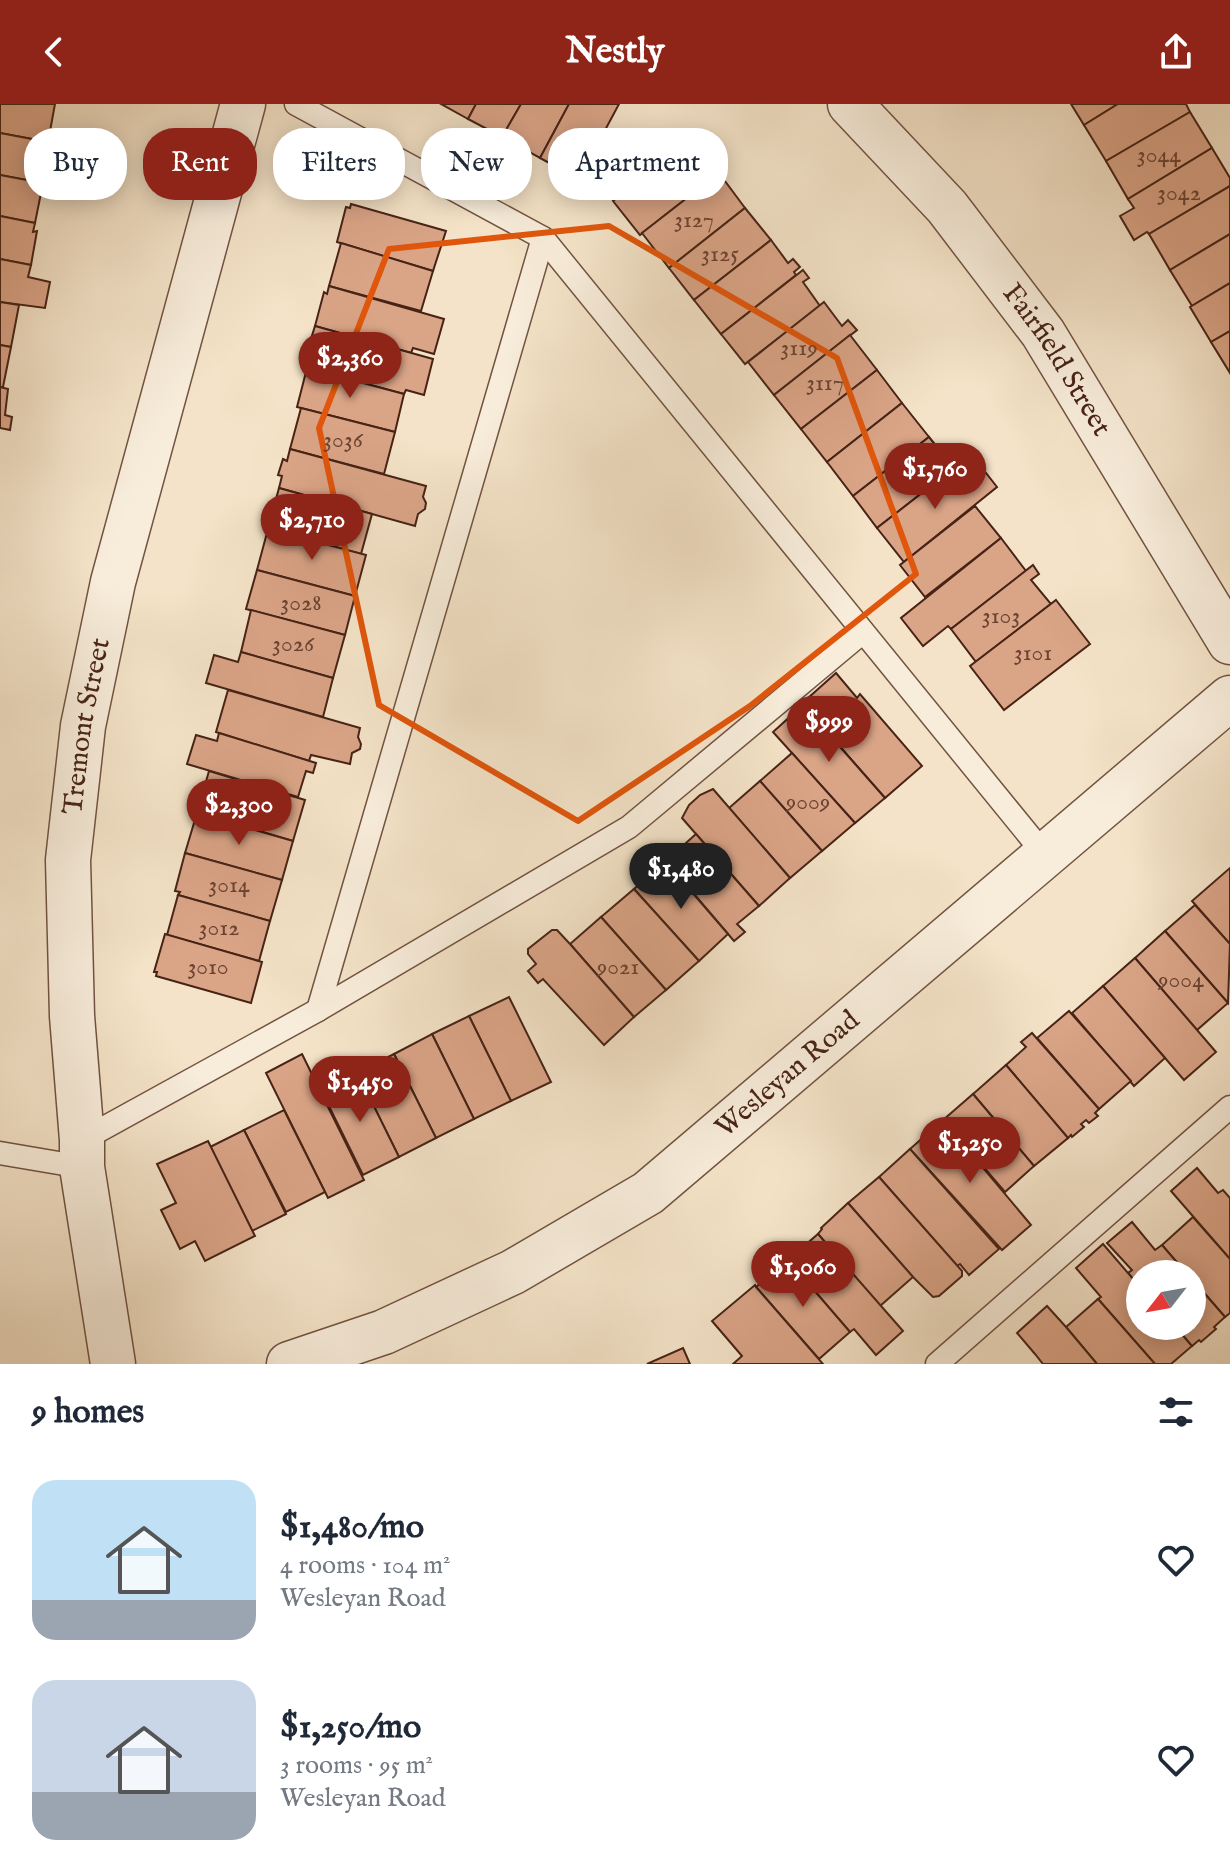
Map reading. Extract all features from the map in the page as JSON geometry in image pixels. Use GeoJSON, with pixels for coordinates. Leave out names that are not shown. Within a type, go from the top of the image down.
{"type":"FeatureCollection","features":[{"type":"Feature","properties":{"kind":"street","name":"Tremont Street"},"geometry":{"type":"LineString","coordinates":[[113,1364],[82,1153],[72,1016],[68,860],[83,726],[113,582],[243,104]]}},
{"type":"Feature","properties":{"kind":"street","name":"Fairfield Street"},"geometry":{"type":"LineString","coordinates":[[850,104],[947,207],[1043,333],[1230,642]]}},
{"type":"Feature","properties":{"kind":"street","name":"Wesleyan Road"},"geometry":{"type":"LineString","coordinates":[[289,1364],[384,1332],[513,1272],[648,1193],[1230,698]]}},
{"type":"Feature","properties":{"kind":"lane"},"geometry":{"type":"LineString","coordinates":[[296,104],[543,238],[1045,855]]}},
{"type":"Feature","properties":{"kind":"lane"},"geometry":{"type":"LineString","coordinates":[[318,1010],[543,238]]}},
{"type":"Feature","properties":{"kind":"lane"},"geometry":{"type":"LineString","coordinates":[[0,1153],[82,1153],[629,827],[863,632]]}},
{"type":"Feature","properties":{"kind":"lane"},"geometry":{"type":"LineString","coordinates":[[937,1364],[1230,1107]]}},
{"type":"Feature","properties":{"kind":"highlighted area"},"geometry":{"type":"Polygon","coordinates":[[[609,226],[837,358],[916,574],[750,706],[578,821],[379,705],[319,428],[389,249],[609,226]]]}},
{"type":"Feature","properties":{"kind":"building"},"geometry":{"type":"Polygon","coordinates":[[[0,104],[55,104],[51,128],[24,128],[24,138],[0,133],[0,104]]]}},
{"type":"Feature","properties":{"kind":"building"},"geometry":{"type":"Polygon","coordinates":[[[441,104],[476,104],[468,119],[441,104]]]}},
{"type":"Feature","properties":{"kind":"building"},"geometry":{"type":"Polygon","coordinates":[[[476,104],[521,104],[507,128],[485,128],[468,119],[476,104]]]}},
{"type":"Feature","properties":{"kind":"building"},"geometry":{"type":"Polygon","coordinates":[[[521,104],[569,104],[556,128],[548,128],[548,143],[540,158],[532,154],[532,128],[507,128],[521,104]]]}},
{"type":"Feature","properties":{"kind":"building"},"geometry":{"type":"Polygon","coordinates":[[[569,104],[619,104],[606,128],[556,128],[569,104]]]}},
{"type":"Feature","properties":{"kind":"building"},"geometry":{"type":"Polygon","coordinates":[[[1071,104],[1118,104],[1084,125],[1071,104]]]}},
{"type":"Feature","properties":{"kind":"building"},"geometry":{"type":"Polygon","coordinates":[[[1118,104],[1186,104],[1190,112],[1106,161],[1084,125],[1118,104]]]}},
{"type":"Feature","properties":{"kind":"building"},"geometry":{"type":"Polygon","coordinates":[[[1190,112],[1212,148],[1128,199],[1106,161],[1190,112]]]}},
{"type":"Feature","properties":{"kind":"building"},"geometry":{"type":"Polygon","coordinates":[[[0,133],[24,138],[24,180],[0,175],[0,133]]]}},
{"type":"Feature","properties":{"kind":"building"},"geometry":{"type":"Polygon","coordinates":[[[548,143],[548,162],[540,158],[548,143]]]}},
{"type":"Feature","properties":{"kind":"building"},"geometry":{"type":"Polygon","coordinates":[[[1212,148],[1230,178],[1230,186],[1134,240],[1120,216],[1134,208],[1128,199],[1212,148]]]}},
{"type":"Feature","properties":{"kind":"building"},"geometry":{"type":"Polygon","coordinates":[[[0,175],[24,179],[24,200],[40,200],[35,223],[0,216],[0,175]]]}},
{"type":"Feature","properties":{"kind":"building"},"geometry":{"type":"Polygon","coordinates":[[[728,185],[745,208],[669,268],[642,233],[684,200],[728,200],[728,185]]]}},
{"type":"Feature","properties":{"kind":"building"},"geometry":{"type":"Polygon","coordinates":[[[1230,186],[1230,234],[1170,270],[1149,234],[1230,186]]]}},
{"type":"Feature","properties":{"kind":"building"},"geometry":{"type":"Polygon","coordinates":[[[614,200],[685,200],[640,235],[614,200]]]}},
{"type":"Feature","properties":{"kind":"building"},"geometry":{"type":"Polygon","coordinates":[[[351,204],[446,231],[433,271],[337,242],[346,207],[350,208],[351,204]]]}},
{"type":"Feature","properties":{"kind":"building"},"geometry":{"type":"Polygon","coordinates":[[[745,208],[771,240],[694,300],[669,268],[745,208]]]}},
{"type":"Feature","properties":{"kind":"building"},"geometry":{"type":"Polygon","coordinates":[[[0,216],[35,223],[33,232],[37,231],[31,265],[0,259],[0,216]]]}},
{"type":"Feature","properties":{"kind":"building"},"geometry":{"type":"Polygon","coordinates":[[[1230,234],[1230,283],[1192,306],[1170,270],[1230,234]]]}},
{"type":"Feature","properties":{"kind":"building"},"geometry":{"type":"Polygon","coordinates":[[[771,240],[788,263],[793,259],[800,267],[794,272],[796,275],[721,334],[694,300],[771,240]]]}},
{"type":"Feature","properties":{"kind":"building"},"geometry":{"type":"Polygon","coordinates":[[[341,243],[433,271],[421,311],[329,286],[341,243]]]}},
{"type":"Feature","properties":{"kind":"building"},"geometry":{"type":"Polygon","coordinates":[[[0,259],[31,265],[28,277],[50,282],[45,308],[0,302],[0,259]]]}},
{"type":"Feature","properties":{"kind":"building"},"geometry":{"type":"Polygon","coordinates":[[[803,270],[809,278],[803,282],[820,306],[745,364],[721,334],[803,270]]]}},
{"type":"Feature","properties":{"kind":"building"},"geometry":{"type":"Polygon","coordinates":[[[1230,283],[1230,331],[1211,342],[1190,307],[1230,283]]]}},
{"type":"Feature","properties":{"kind":"building"},"geometry":{"type":"Polygon","coordinates":[[[329,286],[444,319],[434,354],[413,348],[411,353],[315,326],[324,292],[327,294],[329,286]]]}},
{"type":"Feature","properties":{"kind":"building"},"geometry":{"type":"Polygon","coordinates":[[[0,302],[19,305],[11,347],[0,345],[0,302]]]}},
{"type":"Feature","properties":{"kind":"building"},"geometry":{"type":"Polygon","coordinates":[[[824,302],[842,326],[848,320],[857,330],[774,395],[748,362],[824,302]]]}},
{"type":"Feature","properties":{"kind":"building"},"geometry":{"type":"Polygon","coordinates":[[[315,326],[433,359],[424,395],[406,390],[404,394],[307,368],[309,359],[305,358],[315,326]]]}},
{"type":"Feature","properties":{"kind":"building"},"geometry":{"type":"Polygon","coordinates":[[[1230,331],[1230,373],[1211,342],[1230,331]]]}},
{"type":"Feature","properties":{"kind":"building"},"geometry":{"type":"Polygon","coordinates":[[[850,335],[877,370],[801,429],[774,395],[850,335]]]}},
{"type":"Feature","properties":{"kind":"building"},"geometry":{"type":"Polygon","coordinates":[[[0,345],[11,347],[3,387],[0,387],[0,345]]]}},
{"type":"Feature","properties":{"kind":"building"},"geometry":{"type":"Polygon","coordinates":[[[307,368],[404,394],[395,432],[297,407],[307,368]]]}},
{"type":"Feature","properties":{"kind":"building"},"geometry":{"type":"Polygon","coordinates":[[[877,370],[902,403],[827,462],[801,429],[877,370]]]}},
{"type":"Feature","properties":{"kind":"building"},"geometry":{"type":"Polygon","coordinates":[[[0,387],[8,389],[5,415],[12,417],[10,430],[0,428],[0,387]]]}},
{"type":"Feature","properties":{"kind":"building"},"geometry":{"type":"Polygon","coordinates":[[[902,403],[929,437],[853,496],[827,462],[902,403]]]}},
{"type":"Feature","properties":{"kind":"building"},"geometry":{"type":"Polygon","coordinates":[[[301,408],[395,432],[384,474],[290,449],[301,408]]]}},
{"type":"Feature","properties":{"kind":"building"},"geometry":{"type":"Polygon","coordinates":[[[929,437],[954,468],[877,528],[853,496],[929,437]]]}},
{"type":"Feature","properties":{"kind":"building"},"geometry":{"type":"Polygon","coordinates":[[[290,449],[426,486],[423,497],[425,509],[418,514],[415,526],[279,488],[282,476],[278,475],[290,449]]]}},
{"type":"Feature","properties":{"kind":"building"},"geometry":{"type":"Polygon","coordinates":[[[979,464],[997,487],[904,562],[877,528],[954,468],[961,478],[979,464]]]}},
{"type":"Feature","properties":{"kind":"building"},"geometry":{"type":"Polygon","coordinates":[[[279,488],[372,514],[361,554],[268,529],[279,488]]]}},
{"type":"Feature","properties":{"kind":"building"},"geometry":{"type":"Polygon","coordinates":[[[975,506],[1001,538],[925,597],[900,565],[975,506]]]}},
{"type":"Feature","properties":{"kind":"building"},"geometry":{"type":"Polygon","coordinates":[[[268,529],[366,555],[355,596],[257,570],[268,529]]]}},
{"type":"Feature","properties":{"kind":"building"},"geometry":{"type":"Polygon","coordinates":[[[1001,538],[1026,571],[951,629],[948,626],[923,646],[901,618],[1001,538]]]}},
{"type":"Feature","properties":{"kind":"building"},"geometry":{"type":"Polygon","coordinates":[[[1033,565],[1039,574],[1031,580],[1051,604],[976,662],[951,629],[1033,565]]]}},
{"type":"Feature","properties":{"kind":"building"},"geometry":{"type":"Polygon","coordinates":[[[257,570],[355,596],[345,635],[246,609],[257,570]]]}},
{"type":"Feature","properties":{"kind":"building"},"geometry":{"type":"Polygon","coordinates":[[[1056,600],[1090,644],[1004,710],[970,666],[1056,600]]]}},
{"type":"Feature","properties":{"kind":"building"},"geometry":{"type":"Polygon","coordinates":[[[251,610],[345,635],[333,678],[241,652],[251,610]]]}},
{"type":"Feature","properties":{"kind":"building"},"geometry":{"type":"Polygon","coordinates":[[[241,652],[333,678],[323,717],[206,683],[214,655],[238,662],[241,652]]]}},
{"type":"Feature","properties":{"kind":"building"},"geometry":{"type":"Polygon","coordinates":[[[836,673],[857,698],[860,694],[922,766],[885,798],[823,727],[829,721],[808,698],[836,673]]]}},
{"type":"Feature","properties":{"kind":"building"},"geometry":{"type":"Polygon","coordinates":[[[228,690],[360,728],[360,749],[352,753],[350,764],[311,755],[309,761],[216,732],[228,690]]]}},
{"type":"Feature","properties":{"kind":"building"},"geometry":{"type":"Polygon","coordinates":[[[803,705],[885,798],[855,823],[773,732],[803,705]]]}},
{"type":"Feature","properties":{"kind":"building"},"geometry":{"type":"Polygon","coordinates":[[[219,733],[316,763],[313,773],[306,771],[298,797],[187,764],[196,735],[217,741],[219,733]]]}},
{"type":"Feature","properties":{"kind":"building"},"geometry":{"type":"Polygon","coordinates":[[[792,753],[855,823],[822,851],[760,781],[792,753]]]}},
{"type":"Feature","properties":{"kind":"building"},"geometry":{"type":"Polygon","coordinates":[[[209,771],[305,800],[293,841],[197,813],[209,771]]]}},
{"type":"Feature","properties":{"kind":"building"},"geometry":{"type":"Polygon","coordinates":[[[760,781],[822,851],[790,878],[729,808],[760,781]]]}},
{"type":"Feature","properties":{"kind":"building"},"geometry":{"type":"Polygon","coordinates":[[[713,789],[790,878],[759,906],[682,818],[689,805],[713,789]]]}},
{"type":"Feature","properties":{"kind":"building"},"geometry":{"type":"Polygon","coordinates":[[[197,813],[293,841],[282,880],[185,853],[197,813]]]}},
{"type":"Feature","properties":{"kind":"building"},"geometry":{"type":"Polygon","coordinates":[[[696,834],[759,906],[737,924],[745,932],[734,941],[666,861],[696,834]]]}},
{"type":"Feature","properties":{"kind":"building"},"geometry":{"type":"Polygon","coordinates":[[[185,853],[282,880],[270,921],[178,895],[180,892],[175,891],[185,853]]]}},
{"type":"Feature","properties":{"kind":"building"},"geometry":{"type":"Polygon","coordinates":[[[665,861],[728,934],[699,961],[634,889],[665,861]]]}},
{"type":"Feature","properties":{"kind":"building"},"geometry":{"type":"Polygon","coordinates":[[[1230,868],[1230,944],[1192,901],[1230,868]]]}},
{"type":"Feature","properties":{"kind":"building"},"geometry":{"type":"Polygon","coordinates":[[[634,889],[699,961],[666,990],[601,917],[634,889]]]}},
{"type":"Feature","properties":{"kind":"building"},"geometry":{"type":"Polygon","coordinates":[[[178,895],[270,921],[259,961],[167,935],[178,895]]]}},
{"type":"Feature","properties":{"kind":"building"},"geometry":{"type":"Polygon","coordinates":[[[1195,905],[1230,944],[1228,1003],[1165,931],[1195,905]]]}},
{"type":"Feature","properties":{"kind":"building"},"geometry":{"type":"Polygon","coordinates":[[[601,917],[666,990],[634,1017],[570,944],[601,917]]]}},
{"type":"Feature","properties":{"kind":"building"},"geometry":{"type":"Polygon","coordinates":[[[552,930],[557,930],[634,1017],[604,1045],[543,979],[538,983],[528,971],[536,964],[528,949],[552,930]]]}},
{"type":"Feature","properties":{"kind":"building"},"geometry":{"type":"Polygon","coordinates":[[[1165,931],[1228,1003],[1197,1030],[1135,958],[1165,931]]]}},
{"type":"Feature","properties":{"kind":"building"},"geometry":{"type":"Polygon","coordinates":[[[165,934],[262,962],[251,1003],[156,976],[157,972],[154,972],[165,934]]]}},
{"type":"Feature","properties":{"kind":"building"},"geometry":{"type":"Polygon","coordinates":[[[1135,958],[1216,1052],[1184,1080],[1103,986],[1135,958]]]}},
{"type":"Feature","properties":{"kind":"building"},"geometry":{"type":"Polygon","coordinates":[[[1103,986],[1165,1058],[1134,1086],[1072,1013],[1103,986]]]}},
{"type":"Feature","properties":{"kind":"building"},"geometry":{"type":"Polygon","coordinates":[[[509,997],[551,1082],[511,1101],[469,1016],[509,997]]]}},
{"type":"Feature","properties":{"kind":"building"},"geometry":{"type":"Polygon","coordinates":[[[1069,1011],[1131,1081],[1099,1109],[1037,1038],[1069,1011]]]}},
{"type":"Feature","properties":{"kind":"building"},"geometry":{"type":"Polygon","coordinates":[[[469,1016],[511,1101],[474,1119],[432,1034],[469,1016]]]}},
{"type":"Feature","properties":{"kind":"building"},"geometry":{"type":"Polygon","coordinates":[[[1032,1033],[1099,1109],[1095,1113],[1098,1116],[1089,1123],[1086,1120],[1081,1124],[1084,1127],[1072,1137],[1068,1138],[1006,1065],[1026,1047],[1021,1042],[1032,1033]]]}},
{"type":"Feature","properties":{"kind":"building"},"geometry":{"type":"Polygon","coordinates":[[[432,1034],[474,1119],[436,1138],[394,1054],[432,1034]]]}},
{"type":"Feature","properties":{"kind":"building"},"geometry":{"type":"Polygon","coordinates":[[[302,1054],[364,1180],[328,1198],[266,1073],[302,1054]]]}},
{"type":"Feature","properties":{"kind":"building"},"geometry":{"type":"Polygon","coordinates":[[[394,1054],[436,1138],[399,1157],[357,1072],[394,1054]]]}},
{"type":"Feature","properties":{"kind":"building"},"geometry":{"type":"Polygon","coordinates":[[[1006,1065],[1068,1138],[1034,1166],[973,1094],[1006,1065]]]}},
{"type":"Feature","properties":{"kind":"building"},"geometry":{"type":"Polygon","coordinates":[[[357,1072],[399,1157],[363,1175],[321,1090],[357,1072]]]}},
{"type":"Feature","properties":{"kind":"building"},"geometry":{"type":"Polygon","coordinates":[[[973,1094],[1034,1166],[1005,1192],[943,1120],[973,1094]]]}},
{"type":"Feature","properties":{"kind":"building"},"geometry":{"type":"Polygon","coordinates":[[[284,1110],[325,1192],[286,1212],[244,1130],[284,1110]]]}},
{"type":"Feature","properties":{"kind":"building"},"geometry":{"type":"Polygon","coordinates":[[[943,1120],[1031,1225],[1002,1250],[910,1149],[943,1120]]]}},
{"type":"Feature","properties":{"kind":"building"},"geometry":{"type":"Polygon","coordinates":[[[244,1130],[286,1214],[252,1231],[210,1147],[244,1130]]]}},
{"type":"Feature","properties":{"kind":"building"},"geometry":{"type":"Polygon","coordinates":[[[208,1141],[255,1236],[205,1261],[195,1241],[180,1249],[161,1210],[176,1203],[157,1164],[208,1141]]]}},
{"type":"Feature","properties":{"kind":"building"},"geometry":{"type":"Polygon","coordinates":[[[910,1149],[999,1249],[969,1275],[960,1264],[957,1266],[879,1177],[910,1149]]]}},
{"type":"Feature","properties":{"kind":"building"},"geometry":{"type":"Polygon","coordinates":[[[1197,1168],[1218,1193],[1223,1190],[1230,1198],[1230,1259],[1171,1191],[1197,1168]]]}},
{"type":"Feature","properties":{"kind":"building"},"geometry":{"type":"Polygon","coordinates":[[[879,1177],[962,1271],[962,1276],[939,1296],[933,1297],[913,1277],[848,1203],[879,1177]]]}},
{"type":"Feature","properties":{"kind":"building"},"geometry":{"type":"Polygon","coordinates":[[[848,1203],[913,1277],[880,1306],[818,1234],[848,1203]]]}},
{"type":"Feature","properties":{"kind":"building"},"geometry":{"type":"Polygon","coordinates":[[[1193,1217],[1230,1259],[1230,1313],[1225,1317],[1206,1295],[1206,1260],[1175,1260],[1162,1245],[1193,1217]]]}},
{"type":"Feature","properties":{"kind":"building"},"geometry":{"type":"Polygon","coordinates":[[[1132,1222],[1155,1250],[1162,1245],[1175,1260],[1126,1260],[1126,1264],[1107,1243],[1132,1222]]]}},
{"type":"Feature","properties":{"kind":"building"},"geometry":{"type":"Polygon","coordinates":[[[818,1234],[903,1331],[876,1355],[854,1329],[850,1332],[788,1260],[818,1234]]]}},
{"type":"Feature","properties":{"kind":"building"},"geometry":{"type":"Polygon","coordinates":[[[1103,1244],[1126,1271],[1126,1331],[1098,1299],[1101,1297],[1076,1268],[1103,1244]]]}},
{"type":"Feature","properties":{"kind":"building"},"geometry":{"type":"Polygon","coordinates":[[[788,1260],[850,1332],[819,1359],[756,1287],[788,1260]]]}},
{"type":"Feature","properties":{"kind":"building"},"geometry":{"type":"Polygon","coordinates":[[[755,1285],[823,1364],[733,1364],[742,1356],[712,1321],[755,1285]]]}},
{"type":"Feature","properties":{"kind":"building"},"geometry":{"type":"Polygon","coordinates":[[[1206,1295],[1225,1317],[1214,1327],[1216,1329],[1206,1338],[1206,1295]]]}},
{"type":"Feature","properties":{"kind":"building"},"geometry":{"type":"Polygon","coordinates":[[[1098,1299],[1126,1331],[1126,1340],[1134,1340],[1155,1364],[1097,1364],[1066,1327],[1098,1299]]]}},
{"type":"Feature","properties":{"kind":"building"},"geometry":{"type":"Polygon","coordinates":[[[1047,1306],[1097,1364],[1043,1364],[1017,1333],[1047,1306]]]}},
{"type":"Feature","properties":{"kind":"building"},"geometry":{"type":"Polygon","coordinates":[[[1134,1340],[1187,1340],[1192,1346],[1171,1364],[1155,1364],[1134,1340]]]}},
{"type":"Feature","properties":{"kind":"building"},"geometry":{"type":"Polygon","coordinates":[[[683,1348],[690,1364],[647,1364],[683,1348]]]}}]}
